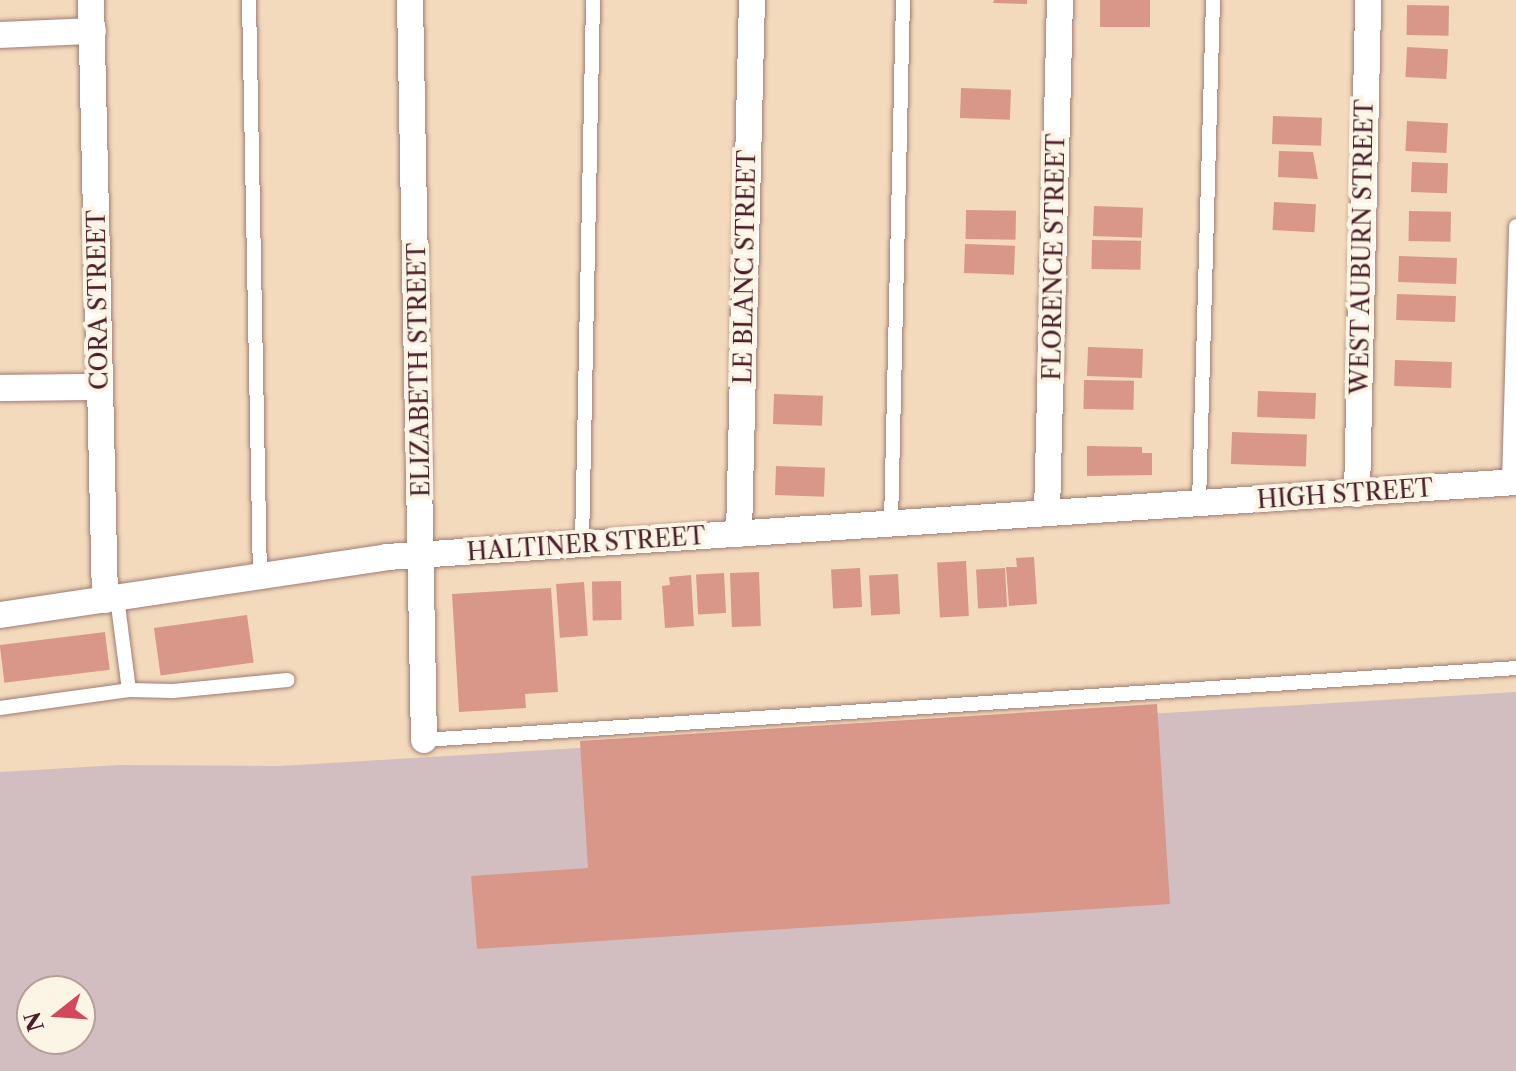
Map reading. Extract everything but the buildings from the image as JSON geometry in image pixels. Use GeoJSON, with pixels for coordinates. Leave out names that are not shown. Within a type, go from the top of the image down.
{"type":"FeatureCollection","features":[{"type":"Feature","properties":{"kind":"street","name":"CORA STREET"},"geometry":{"type":"LineString","coordinates":[[91,0],[100,387],[111,599]]}},
{"type":"Feature","properties":{"kind":"street","name":"ELIZABETH STREET"},"geometry":{"type":"LineString","coordinates":[[410,0],[424,554],[424,740]]}},
{"type":"Feature","properties":{"kind":"street","name":"LE BLANC STREET"},"geometry":{"type":"LineString","coordinates":[[739,534],[752,0]]}},
{"type":"Feature","properties":{"kind":"street","name":"FLORENCE STREET"},"geometry":{"type":"LineString","coordinates":[[1047,513],[1060,0]]}},
{"type":"Feature","properties":{"kind":"street","name":"WEST AUBURN STREET"},"geometry":{"type":"LineString","coordinates":[[1357,494],[1368,0]]}},
{"type":"Feature","properties":{"kind":"street"},"geometry":{"type":"LineString","coordinates":[[0,35],[93,31]]}},
{"type":"Feature","properties":{"kind":"street"},"geometry":{"type":"LineString","coordinates":[[0,388],[100,387]]}},
{"type":"Feature","properties":{"kind":"street","name":"HIGH STREET"},"geometry":{"type":"LineString","coordinates":[[1187,505],[1512,482]]}},
{"type":"Feature","properties":{"kind":"street","name":"HALTINER STREET"},"geometry":{"type":"LineString","coordinates":[[0,615],[424,554],[1187,505]]}},
{"type":"Feature","properties":{"kind":"lane"},"geometry":{"type":"LineString","coordinates":[[249,0],[260,576]]}},
{"type":"Feature","properties":{"kind":"lane"},"geometry":{"type":"LineString","coordinates":[[582,544],[593,0]]}},
{"type":"Feature","properties":{"kind":"lane"},"geometry":{"type":"LineString","coordinates":[[891,524],[903,0]]}},
{"type":"Feature","properties":{"kind":"lane"},"geometry":{"type":"LineString","coordinates":[[1187,505],[1213,0]]}},
{"type":"Feature","properties":{"kind":"lane"},"geometry":{"type":"LineString","coordinates":[[1512,482],[1516,226]]}},
{"type":"Feature","properties":{"kind":"lane"},"geometry":{"type":"LineString","coordinates":[[111,599],[129,690]]}},
{"type":"Feature","properties":{"kind":"lane"},"geometry":{"type":"LineString","coordinates":[[424,740],[1516,668]]}},
{"type":"Feature","properties":{"kind":"lane"},"geometry":{"type":"LineString","coordinates":[[0,708],[129,690],[173,691],[287,680]]}},
{"type":"Feature","properties":{"kind":"shaded area"},"geometry":{"type":"Polygon","coordinates":[[[1516,692],[1516,1071],[0,1071],[0,772],[119,765],[280,766],[1516,692]]]}}]}
